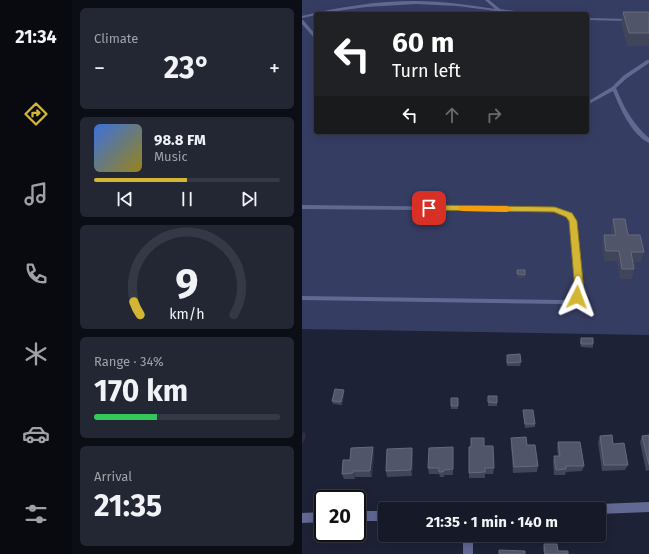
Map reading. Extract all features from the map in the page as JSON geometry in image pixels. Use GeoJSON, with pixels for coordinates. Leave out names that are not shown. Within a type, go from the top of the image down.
{"type":"FeatureCollection","features":[{"type":"Feature","properties":{"kind":"street"},"geometry":{"type":"LineString","coordinates":[[606,509],[649,507]]}},
{"type":"Feature","properties":{"kind":"street"},"geometry":{"type":"LineString","coordinates":[[366,516],[378,516]]}},
{"type":"Feature","properties":{"kind":"street"},"geometry":{"type":"LineString","coordinates":[[302,518],[314,517]]}},
{"type":"Feature","properties":{"kind":"street"},"geometry":{"type":"LineString","coordinates":[[468,542],[468,554]]}},
{"type":"Feature","properties":{"kind":"lane"},"geometry":{"type":"LineString","coordinates":[[487,0],[494,5],[497,12]]}},
{"type":"Feature","properties":{"kind":"lane"},"geometry":{"type":"LineString","coordinates":[[329,12],[396,3],[433,3],[497,12]]}},
{"type":"Feature","properties":{"kind":"lane"},"geometry":{"type":"LineString","coordinates":[[302,17],[314,15]]}},
{"type":"Feature","properties":{"kind":"lane"},"geometry":{"type":"LineString","coordinates":[[589,18],[636,20]]}},
{"type":"Feature","properties":{"kind":"lane"},"geometry":{"type":"LineString","coordinates":[[302,21],[314,36]]}},
{"type":"Feature","properties":{"kind":"lane"},"geometry":{"type":"LineString","coordinates":[[589,103],[614,88],[624,77],[649,62]]}},
{"type":"Feature","properties":{"kind":"lane"},"geometry":{"type":"LineString","coordinates":[[614,88],[627,119],[649,141]]}},
{"type":"Feature","properties":{"kind":"lane"},"geometry":{"type":"LineString","coordinates":[[302,207],[555,209],[569,215],[573,221],[580,291],[577,297],[571,301],[564,302],[302,298]]}},
{"type":"Feature","properties":{"kind":"shaded area"},"geometry":{"type":"Polygon","coordinates":[[[302,0],[649,0],[649,335],[302,329],[302,0]]]}},
{"type":"Feature","properties":{"kind":"building"},"geometry":{"type":"Polygon","coordinates":[[[623,12],[649,12],[649,33],[629,33],[623,12]]]}},
{"type":"Feature","properties":{"kind":"building"},"geometry":{"type":"Polygon","coordinates":[[[613,219],[625,219],[628,235],[640,235],[644,252],[631,252],[634,269],[622,269],[619,251],[606,251],[604,235],[616,235],[613,219]]]}},
{"type":"Feature","properties":{"kind":"building"},"geometry":{"type":"Polygon","coordinates":[[[517,270],[525,270],[525,275],[517,274],[517,270]]]}},
{"type":"Feature","properties":{"kind":"building"},"geometry":{"type":"Polygon","coordinates":[[[581,338],[593,338],[593,344],[581,344],[581,338]]]}},
{"type":"Feature","properties":{"kind":"building"},"geometry":{"type":"Polygon","coordinates":[[[520,354],[521,362],[507,363],[507,355],[520,354]]]}},
{"type":"Feature","properties":{"kind":"building"},"geometry":{"type":"Polygon","coordinates":[[[335,389],[344,390],[341,402],[332,401],[335,389]]]}},
{"type":"Feature","properties":{"kind":"building"},"geometry":{"type":"Polygon","coordinates":[[[488,396],[497,396],[497,403],[488,402],[488,396]]]}},
{"type":"Feature","properties":{"kind":"building"},"geometry":{"type":"Polygon","coordinates":[[[451,398],[458,398],[458,406],[451,406],[451,398]]]}},
{"type":"Feature","properties":{"kind":"building"},"geometry":{"type":"Polygon","coordinates":[[[523,410],[533,410],[535,424],[525,424],[523,410]]]}},
{"type":"Feature","properties":{"kind":"building"},"geometry":{"type":"Polygon","coordinates":[[[612,435],[613,444],[624,443],[628,465],[604,465],[600,436],[612,435]]]}},
{"type":"Feature","properties":{"kind":"building"},"geometry":{"type":"Polygon","coordinates":[[[649,435],[649,465],[642,436],[649,435]]]}},
{"type":"Feature","properties":{"kind":"building"},"geometry":{"type":"Polygon","coordinates":[[[526,437],[527,445],[535,445],[538,466],[514,467],[511,438],[526,437]]]}},
{"type":"Feature","properties":{"kind":"building"},"geometry":{"type":"Polygon","coordinates":[[[471,438],[484,438],[484,446],[493,446],[494,468],[485,468],[485,472],[469,473],[469,447],[471,447],[471,438]]]}},
{"type":"Feature","properties":{"kind":"building"},"geometry":{"type":"Polygon","coordinates":[[[558,442],[580,442],[584,466],[566,466],[566,469],[556,470],[554,456],[560,456],[558,442]]]}},
{"type":"Feature","properties":{"kind":"building"},"geometry":{"type":"Polygon","coordinates":[[[373,447],[370,471],[353,471],[353,473],[342,474],[343,460],[350,460],[351,448],[373,447]]]}},
{"type":"Feature","properties":{"kind":"building"},"geometry":{"type":"Polygon","coordinates":[[[453,447],[453,469],[439,472],[439,468],[428,468],[429,448],[453,447]]]}},
{"type":"Feature","properties":{"kind":"building"},"geometry":{"type":"Polygon","coordinates":[[[412,448],[411,470],[386,471],[387,449],[412,448]]]}},
{"type":"Feature","properties":{"kind":"building"},"geometry":{"type":"Polygon","coordinates":[[[544,544],[557,544],[558,551],[568,551],[568,554],[545,554],[544,544]]]}},
{"type":"Feature","properties":{"kind":"building"},"geometry":{"type":"Polygon","coordinates":[[[499,550],[525,551],[525,554],[499,554],[499,550]]]}},
{"type":"Feature","properties":{"kind":"slow traffic"},"geometry":{"type":"LineString","coordinates":[[462,208],[507,209]]}},
{"type":"Feature","properties":{"kind":"route"},"geometry":{"type":"LineString","coordinates":[[429,208],[555,209],[569,215],[573,221],[580,291],[577,297]]}}]}
